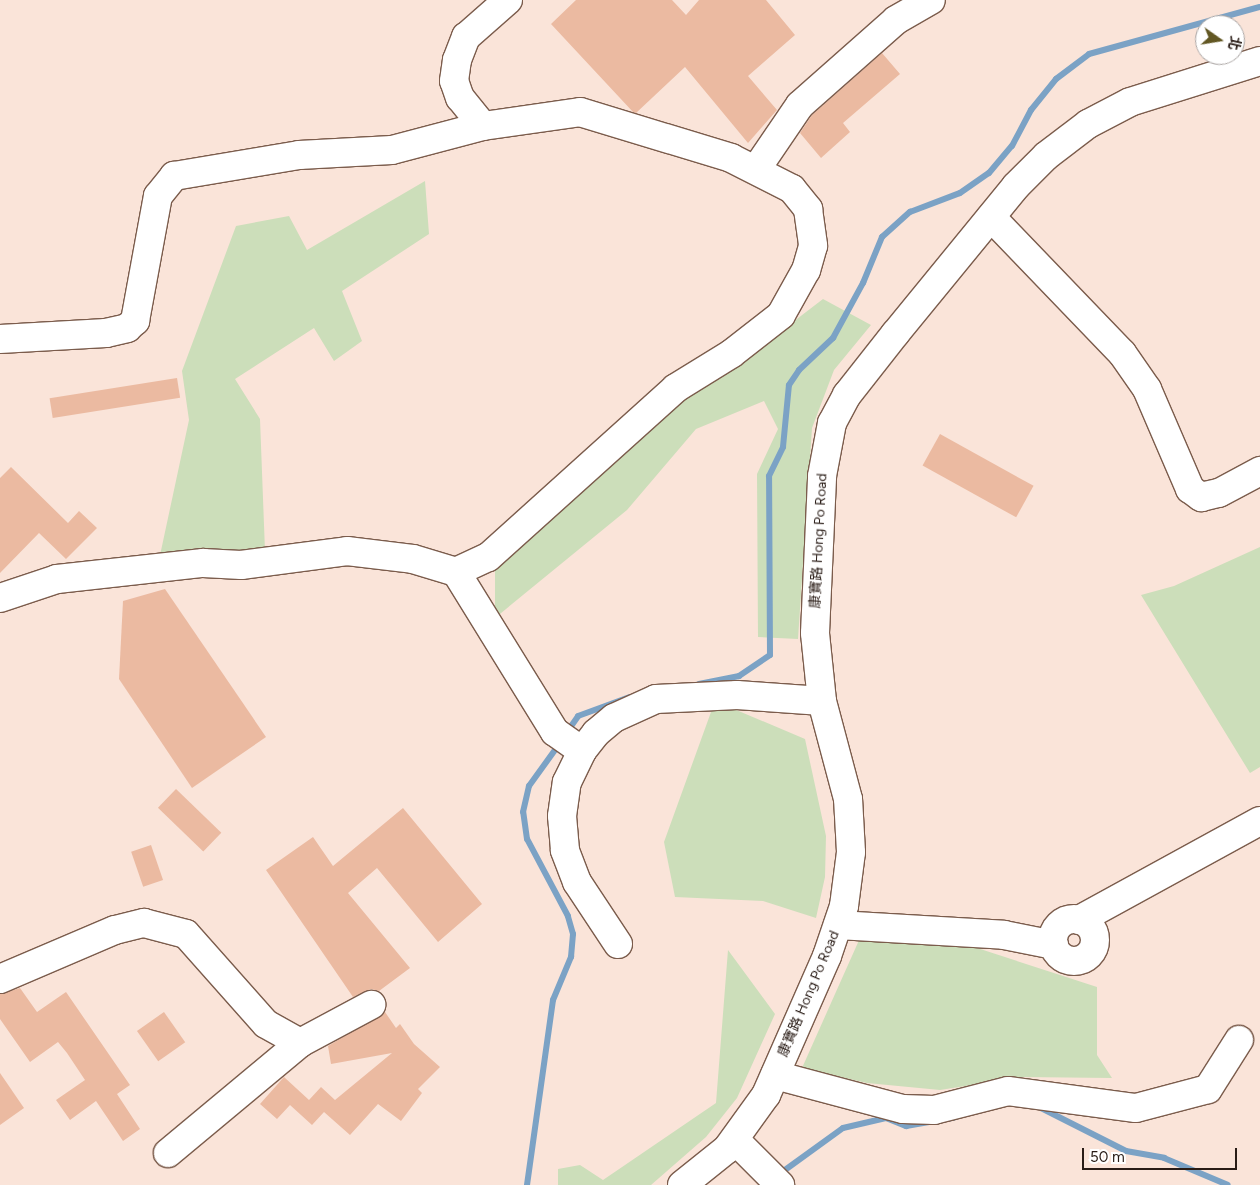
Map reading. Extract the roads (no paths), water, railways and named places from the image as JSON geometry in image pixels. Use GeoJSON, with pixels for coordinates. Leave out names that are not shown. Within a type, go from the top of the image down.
{"type":"FeatureCollection","features":[{"type":"Feature","properties":{"kind":"street"},"geometry":{"type":"LineString","coordinates":[[484,126],[460,98],[454,81],[456,60],[466,37],[508,0]]}},
{"type":"Feature","properties":{"kind":"street"},"geometry":{"type":"LineString","coordinates":[[757,168],[800,105],[896,20],[931,0]]}},
{"type":"Feature","properties":{"kind":"street","name":"康寶路 Hong Po Road"},"geometry":{"type":"LineString","coordinates":[[682,1185],[735,1140],[775,1075],[838,925],[848,879],[850,826],[843,773],[822,701],[814,633],[822,476],[832,423],[847,395],[1030,171],[1088,124],[1146,96],[1260,61]]}},
{"type":"Feature","properties":{"kind":"street"},"geometry":{"type":"LineString","coordinates":[[0,338],[106,333],[131,325],[135,321],[158,196],[174,176],[299,155],[392,150],[484,126],[580,112],[596,114],[757,168],[792,189],[808,210],[812,223],[812,246],[806,270],[781,315],[731,354],[676,388],[488,557],[456,572],[381,553],[314,553],[278,561],[203,563],[57,580],[0,598]]}},
{"type":"Feature","properties":{"kind":"street"},"geometry":{"type":"LineString","coordinates":[[991,217],[1122,353],[1147,389],[1190,489],[1201,497],[1219,493],[1260,471]]}},
{"type":"Feature","properties":{"kind":"street"},"geometry":{"type":"LineString","coordinates":[[456,572],[555,732],[582,751]]}},
{"type":"Feature","properties":{"kind":"street"},"geometry":{"type":"LineString","coordinates":[[618,944],[577,882],[565,850],[562,816],[566,790],[582,751],[614,718],[656,698],[737,695],[822,701]]}},
{"type":"Feature","properties":{"kind":"street"},"geometry":{"type":"LineString","coordinates":[[838,925],[1004,935],[1054,945],[1066,960],[1086,957],[1094,940],[1090,927],[1079,920],[1260,821]]}},
{"type":"Feature","properties":{"kind":"street"},"geometry":{"type":"LineString","coordinates":[[0,979],[129,925],[173,928],[197,945],[266,1024],[300,1043]]}},
{"type":"Feature","properties":{"kind":"street"},"geometry":{"type":"LineString","coordinates":[[168,1153],[300,1043],[371,1004]]}},
{"type":"Feature","properties":{"kind":"street"},"geometry":{"type":"LineString","coordinates":[[775,1075],[903,1109],[934,1110],[1015,1091],[1136,1108],[1208,1089],[1239,1040]]}},
{"type":"Feature","properties":{"kind":"street"},"geometry":{"type":"LineString","coordinates":[[735,1140],[780,1185]]}},
{"type":"Feature","properties":{"kind":"waterway"},"geometry":{"type":"LineString","coordinates":[[699,684],[739,676],[770,655],[769,476],[783,447],[789,385],[799,370],[833,338],[863,283],[882,237],[910,212],[960,193],[989,173],[1012,146],[1031,110],[1056,79],[1089,54],[1260,7]]}},
{"type":"Feature","properties":{"kind":"waterway"},"geometry":{"type":"LineString","coordinates":[[567,732],[578,716],[630,697]]}},
{"type":"Feature","properties":{"kind":"waterway"},"geometry":{"type":"LineString","coordinates":[[527,1185],[553,1000],[571,957],[573,934],[568,916],[527,839],[523,812],[529,786],[560,743]]}},
{"type":"Feature","properties":{"kind":"waterway"},"geometry":{"type":"LineString","coordinates":[[1039,1107],[1126,1151],[1164,1158],[1228,1185]]}},
{"type":"Feature","properties":{"kind":"waterway"},"geometry":{"type":"LineString","coordinates":[[778,1175],[843,1128],[886,1118],[906,1126],[953,1118]]}}]}
